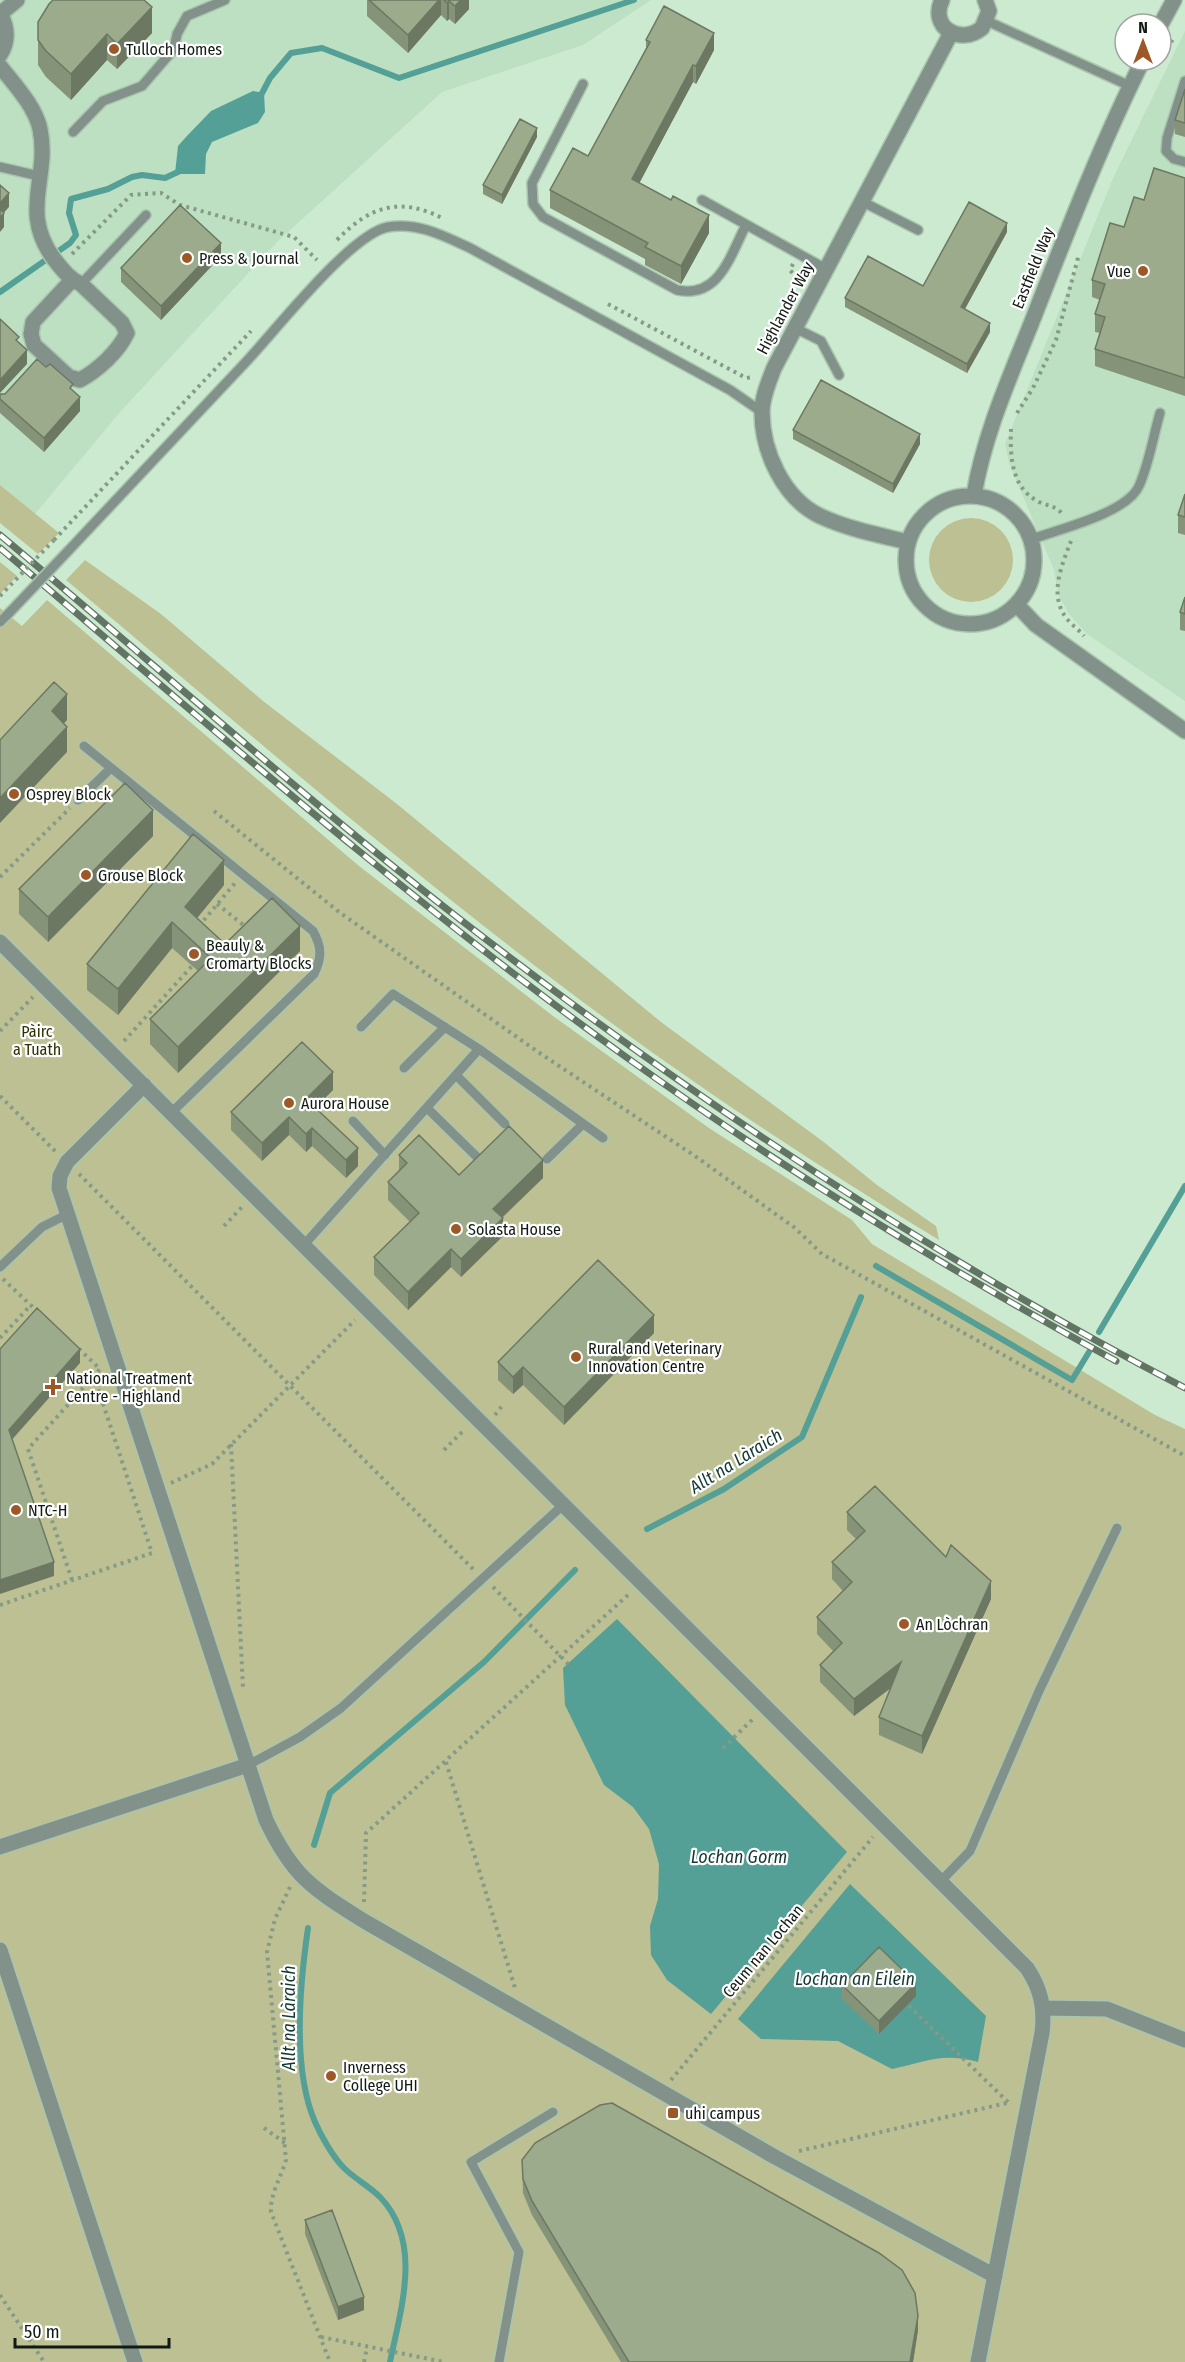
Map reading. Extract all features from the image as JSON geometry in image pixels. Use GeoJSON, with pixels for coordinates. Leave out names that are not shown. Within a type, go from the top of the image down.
{"type":"FeatureCollection","features":[{"type":"Feature","properties":{"kind":"street"},"geometry":{"type":"LineString","coordinates":[[0,55],[6,43],[7,33],[0,14],[17,0]]}},
{"type":"Feature","properties":{"kind":"street"},"geometry":{"type":"LineString","coordinates":[[942,0],[939,13],[941,21],[951,33],[968,36],[982,28],[987,21],[988,11],[985,0]]}},
{"type":"Feature","properties":{"kind":"street","name":"Highlander Way"},"geometry":{"type":"LineString","coordinates":[[908,542],[836,522],[818,515],[801,502],[784,483],[771,458],[762,412],[774,368],[951,33]]}},
{"type":"Feature","properties":{"kind":"street"},"geometry":{"type":"LineString","coordinates":[[0,66],[27,104],[39,126],[36,222],[47,249],[76,282],[122,323],[128,333],[91,374],[80,380],[69,377],[41,358],[31,334],[33,322],[76,282]]}},
{"type":"Feature","properties":{"kind":"street","name":"Eastfield Way"},"geometry":{"type":"LineString","coordinates":[[974,495],[989,431],[1084,188],[1137,72]]}},
{"type":"Feature","properties":{"kind":"street"},"geometry":{"type":"LineString","coordinates":[[974,495],[1003,504],[1025,525],[1032,539],[1035,562],[1030,585],[1017,605],[1000,617],[981,624],[960,624],[940,617],[926,607],[915,593],[908,577],[906,560],[908,542],[921,520],[940,503],[956,497],[974,495]]}},
{"type":"Feature","properties":{"kind":"street"},"geometry":{"type":"LineString","coordinates":[[1017,605],[1036,625],[1185,731]]}},
{"type":"Feature","properties":{"kind":"street"},"geometry":{"type":"LineString","coordinates":[[0,942],[1027,1968],[1038,1984],[1043,2008],[1040,2048],[978,2362]]}},
{"type":"Feature","properties":{"kind":"street"},"geometry":{"type":"LineString","coordinates":[[144,1085],[67,1162],[60,1176],[59,1188],[266,1820],[281,1852],[295,1872],[325,1897],[364,1921],[775,2157],[995,2276]]}},
{"type":"Feature","properties":{"kind":"street"},"geometry":{"type":"LineString","coordinates":[[0,1847],[248,1765]]}},
{"type":"Feature","properties":{"kind":"street"},"geometry":{"type":"LineString","coordinates":[[0,1950],[135,2362]]}},
{"type":"Feature","properties":{"kind":"street"},"geometry":{"type":"LineString","coordinates":[[1043,2008],[1107,2009],[1185,2040]]}},
{"type":"Feature","properties":{"kind":"lane"},"geometry":{"type":"LineString","coordinates":[[74,132],[103,101],[142,86],[174,49],[177,34],[187,16],[225,0]]}},
{"type":"Feature","properties":{"kind":"lane"},"geometry":{"type":"LineString","coordinates":[[987,21],[1130,86]]}},
{"type":"Feature","properties":{"kind":"lane"},"geometry":{"type":"LineString","coordinates":[[1185,81],[1167,138],[1166,151],[1174,159],[1185,162]]}},
{"type":"Feature","properties":{"kind":"lane"},"geometry":{"type":"LineString","coordinates":[[583,84],[532,183],[530,194],[533,204],[543,217],[677,291],[688,293],[700,292],[716,281],[746,225]]}},
{"type":"Feature","properties":{"kind":"lane"},"geometry":{"type":"LineString","coordinates":[[0,167],[39,177]]}},
{"type":"Feature","properties":{"kind":"lane"},"geometry":{"type":"LineString","coordinates":[[702,200],[826,269]]}},
{"type":"Feature","properties":{"kind":"lane"},"geometry":{"type":"LineString","coordinates":[[863,202],[918,230]]}},
{"type":"Feature","properties":{"kind":"lane"},"geometry":{"type":"LineString","coordinates":[[76,282],[146,215]]}},
{"type":"Feature","properties":{"kind":"lane"},"geometry":{"type":"LineString","coordinates":[[0,622],[247,362],[327,272],[365,238],[387,227],[412,227],[433,231],[470,248],[730,390],[762,412]]}},
{"type":"Feature","properties":{"kind":"lane"},"geometry":{"type":"LineString","coordinates":[[795,328],[821,341],[838,375]]}},
{"type":"Feature","properties":{"kind":"lane"},"geometry":{"type":"LineString","coordinates":[[1032,539],[1113,509],[1130,499],[1139,486],[1160,413]]}},
{"type":"Feature","properties":{"kind":"lane"},"geometry":{"type":"LineString","coordinates":[[84,746],[313,931],[318,940],[320,961],[314,974],[171,1113]]}},
{"type":"Feature","properties":{"kind":"lane"},"geometry":{"type":"LineString","coordinates":[[78,800],[111,768]]}},
{"type":"Feature","properties":{"kind":"lane"},"geometry":{"type":"LineString","coordinates":[[361,1027],[393,994],[479,1049],[603,1138]]}},
{"type":"Feature","properties":{"kind":"lane"},"geometry":{"type":"LineString","coordinates":[[404,1068],[445,1027]]}},
{"type":"Feature","properties":{"kind":"lane"},"geometry":{"type":"LineString","coordinates":[[303,1246],[479,1049]]}},
{"type":"Feature","properties":{"kind":"lane"},"geometry":{"type":"LineString","coordinates":[[456,1075],[505,1124]]}},
{"type":"Feature","properties":{"kind":"lane"},"geometry":{"type":"LineString","coordinates":[[426,1108],[477,1157]]}},
{"type":"Feature","properties":{"kind":"lane"},"geometry":{"type":"LineString","coordinates":[[352,1121],[386,1155]]}},
{"type":"Feature","properties":{"kind":"lane"},"geometry":{"type":"LineString","coordinates":[[548,1159],[583,1124]]}},
{"type":"Feature","properties":{"kind":"lane"},"geometry":{"type":"LineString","coordinates":[[0,1267],[42,1227],[68,1214]]}},
{"type":"Feature","properties":{"kind":"lane"},"geometry":{"type":"LineString","coordinates":[[248,1765],[300,1737],[340,1708],[563,1505]]}},
{"type":"Feature","properties":{"kind":"lane"},"geometry":{"type":"LineString","coordinates":[[941,1881],[958,1865],[974,1843],[1039,1691],[1118,1528]]}},
{"type":"Feature","properties":{"kind":"lane"},"geometry":{"type":"LineString","coordinates":[[499,2362],[519,2252],[471,2162],[553,2112]]}},
{"type":"Feature","properties":{"kind":"path"},"geometry":{"type":"LineString","coordinates":[[1173,40],[1179,30]]}},
{"type":"Feature","properties":{"kind":"path"},"geometry":{"type":"LineString","coordinates":[[59,265],[131,195],[137,193],[161,193],[180,205],[294,237],[317,260]]}},
{"type":"Feature","properties":{"kind":"path"},"geometry":{"type":"LineString","coordinates":[[1015,418],[1034,388],[1056,340],[1083,245]]}},
{"type":"Feature","properties":{"kind":"path"},"geometry":{"type":"LineString","coordinates":[[1011,428],[1010,452],[1014,473],[1023,491],[1038,501],[1059,509],[1069,526],[1072,540],[1059,569],[1058,587],[1067,618],[1088,640]]}},
{"type":"Feature","properties":{"kind":"path"},"geometry":{"type":"LineString","coordinates":[[0,596],[54,540]]}},
{"type":"Feature","properties":{"kind":"path"},"geometry":{"type":"LineString","coordinates":[[0,877],[78,800]]}},
{"type":"Feature","properties":{"kind":"path"},"geometry":{"type":"LineString","coordinates":[[214,811],[339,912],[541,1054],[695,1156],[795,1228],[822,1254],[1185,1456]]}},
{"type":"Feature","properties":{"kind":"path"},"geometry":{"type":"LineString","coordinates":[[195,931],[242,874]]}},
{"type":"Feature","properties":{"kind":"path"},"geometry":{"type":"LineString","coordinates":[[217,904],[249,930]]}},
{"type":"Feature","properties":{"kind":"path"},"geometry":{"type":"LineString","coordinates":[[112,1054],[192,966]]}},
{"type":"Feature","properties":{"kind":"path"},"geometry":{"type":"LineString","coordinates":[[0,1031],[44,986]]}},
{"type":"Feature","properties":{"kind":"path"},"geometry":{"type":"LineString","coordinates":[[0,1096],[482,1578],[562,1655],[572,1668]]}},
{"type":"Feature","properties":{"kind":"path"},"geometry":{"type":"LineString","coordinates":[[224,1226],[253,1196]]}},
{"type":"Feature","properties":{"kind":"path"},"geometry":{"type":"LineString","coordinates":[[0,1276],[48,1321]]}},
{"type":"Feature","properties":{"kind":"path"},"geometry":{"type":"LineString","coordinates":[[0,1338],[31,1305]]}},
{"type":"Feature","properties":{"kind":"path"},"geometry":{"type":"LineString","coordinates":[[158,1488],[186,1478],[212,1464],[366,1309]]}},
{"type":"Feature","properties":{"kind":"path"},"geometry":{"type":"LineString","coordinates":[[72,1580],[28,1449],[100,1369],[74,1345]]}},
{"type":"Feature","properties":{"kind":"path"},"geometry":{"type":"LineString","coordinates":[[0,1605],[152,1553],[94,1376]]}},
{"type":"Feature","properties":{"kind":"path"},"geometry":{"type":"LineString","coordinates":[[444,1450],[476,1418]]}},
{"type":"Feature","properties":{"kind":"path"},"geometry":{"type":"LineString","coordinates":[[231,1444],[243,1692]]}},
{"type":"Feature","properties":{"kind":"path"},"geometry":{"type":"LineString","coordinates":[[364,1921],[366,1833],[642,1583]]}},
{"type":"Feature","properties":{"kind":"path"},"geometry":{"type":"LineString","coordinates":[[723,1748],[765,1706]]}},
{"type":"Feature","properties":{"kind":"path"},"geometry":{"type":"LineString","coordinates":[[447,1762],[522,2012]]}},
{"type":"Feature","properties":{"kind":"path","name":"Ceum nan Lochan"},"geometry":{"type":"LineString","coordinates":[[662,2092],[884,1824]]}},
{"type":"Feature","properties":{"kind":"path"},"geometry":{"type":"LineString","coordinates":[[295,1872],[275,1919],[267,1952],[280,2104],[286,2144],[283,2170],[270,2200],[271,2212],[330,2362]]}},
{"type":"Feature","properties":{"kind":"path"},"geometry":{"type":"LineString","coordinates":[[909,2007],[1008,2103]]}},
{"type":"Feature","properties":{"kind":"path"},"geometry":{"type":"LineString","coordinates":[[775,2157],[1029,2098]]}},
{"type":"Feature","properties":{"kind":"path"},"geometry":{"type":"LineString","coordinates":[[264,2128],[286,2144]]}},
{"type":"Feature","properties":{"kind":"path"},"geometry":{"type":"LineString","coordinates":[[0,2295],[44,2362]]}},
{"type":"Feature","properties":{"kind":"path"},"geometry":{"type":"LineString","coordinates":[[320,2337],[444,2362]]}},
{"type":"Feature","properties":{"kind":"path"},"geometry":{"type":"LineString","coordinates":[[364,2362],[367,2347]]}},
{"type":"Feature","properties":{"kind":"shaded area"},"geometry":{"type":"Polygon","coordinates":[[[0,0],[651,0],[583,45],[442,92],[277,242],[121,411],[35,514],[0,485],[0,0]]]}},
{"type":"Feature","properties":{"kind":"shaded area"},"geometry":{"type":"Polygon","coordinates":[[[1185,31],[1185,701],[1087,634],[1068,613],[1058,594],[1054,570],[1009,463],[1005,444],[1114,176],[1165,72],[1173,72],[1173,56],[1185,31]]]}},
{"type":"Feature","properties":{"kind":"green space"},"geometry":{"type":"Polygon","coordinates":[[[0,485],[59,533],[38,554],[0,523],[0,485]]]}},
{"type":"Feature","properties":{"kind":"green space"},"geometry":{"type":"Polygon","coordinates":[[[971,518],[987,521],[1001,530],[1010,544],[1013,560],[1010,576],[1001,590],[987,599],[971,602],[955,599],[941,590],[932,576],[929,560],[932,544],[941,530],[955,521],[971,518]]]}},
{"type":"Feature","properties":{"kind":"green space"},"geometry":{"type":"Polygon","coordinates":[[[85,560],[161,614],[263,701],[397,804],[661,1022],[825,1143],[877,1185],[936,1226],[939,1240],[794,1149],[688,1078],[502,941],[355,822],[66,580],[85,560]]]}},
{"type":"Feature","properties":{"kind":"green space"},"geometry":{"type":"Polygon","coordinates":[[[0,562],[17,576],[0,594],[0,562]]]}},
{"type":"Feature","properties":{"kind":"green space","name":"Pàirc a Tuath"},"geometry":{"type":"Polygon","coordinates":[[[47,600],[359,866],[553,1016],[709,1128],[852,1220],[872,1244],[1155,1415],[1185,1429],[1185,2362],[0,2362],[0,608],[22,626],[47,600]]]}},
{"type":"Feature","properties":{"kind":"water"},"geometry":{"type":"Polygon","coordinates":[[[253,91],[264,93],[265,112],[258,123],[212,142],[206,154],[205,174],[175,174],[178,146],[186,137],[211,111],[253,91]]]}},
{"type":"Feature","properties":{"kind":"water","name":"Lochan Gorm"},"geometry":{"type":"Polygon","coordinates":[[[617,1619],[847,1852],[711,2014],[667,1980],[651,1955],[650,1926],[658,1899],[659,1864],[649,1829],[633,1807],[604,1785],[565,1705],[563,1668],[617,1619]]]}},
{"type":"Feature","properties":{"kind":"water","name":"Lochan an Eilein"},"geometry":{"type":"Polygon","coordinates":[[[850,1884],[986,2016],[978,2062],[944,2058],[892,2069],[838,2041],[761,2039],[738,2019],[850,1884]]]}},
{"type":"Feature","properties":{"kind":"building"},"geometry":{"type":"Polygon","coordinates":[[[53,0],[144,0],[152,7],[117,44],[107,34],[71,74],[46,51],[38,40],[38,22],[53,0]]]}},
{"type":"Feature","properties":{"kind":"building"},"geometry":{"type":"Polygon","coordinates":[[[369,0],[439,0],[408,35],[369,0]]]}},
{"type":"Feature","properties":{"kind":"building"},"geometry":{"type":"Polygon","coordinates":[[[444,0],[461,0],[455,6],[444,0]]]}},
{"type":"Feature","properties":{"kind":"building"},"geometry":{"type":"Polygon","coordinates":[[[664,6],[714,33],[696,66],[693,65],[632,179],[671,200],[673,196],[709,215],[681,266],[645,247],[648,243],[550,190],[573,148],[588,156],[650,42],[646,40],[664,6]]]}},
{"type":"Feature","properties":{"kind":"building"},"geometry":{"type":"Polygon","coordinates":[[[1185,89],[1185,123],[1175,120],[1185,89]]]}},
{"type":"Feature","properties":{"kind":"building"},"geometry":{"type":"Polygon","coordinates":[[[520,119],[537,128],[502,195],[483,185],[520,119]]]}},
{"type":"Feature","properties":{"kind":"building","name":"Vue"},"geometry":{"type":"Polygon","coordinates":[[[1154,168],[1185,178],[1185,378],[1095,349],[1105,317],[1095,314],[1105,284],[1092,280],[1110,223],[1124,227],[1134,197],[1144,200],[1154,168]]]}},
{"type":"Feature","properties":{"kind":"building"},"geometry":{"type":"Polygon","coordinates":[[[0,185],[9,193],[0,203],[0,185]]]}},
{"type":"Feature","properties":{"kind":"building"},"geometry":{"type":"Polygon","coordinates":[[[969,202],[1007,223],[961,307],[990,323],[967,364],[845,298],[868,256],[923,286],[969,202]]]}},
{"type":"Feature","properties":{"kind":"building"},"geometry":{"type":"Polygon","coordinates":[[[180,205],[221,243],[161,306],[121,268],[180,205]]]}},
{"type":"Feature","properties":{"kind":"building"},"geometry":{"type":"Polygon","coordinates":[[[0,319],[19,337],[16,340],[27,350],[0,380],[0,319]]]}},
{"type":"Feature","properties":{"kind":"building"},"geometry":{"type":"Polygon","coordinates":[[[37,359],[46,367],[50,364],[73,384],[70,388],[80,397],[44,438],[0,399],[0,394],[5,394],[37,359]]]}},
{"type":"Feature","properties":{"kind":"building"},"geometry":{"type":"Polygon","coordinates":[[[821,380],[920,434],[893,484],[793,430],[821,380]]]}},
{"type":"Feature","properties":{"kind":"building"},"geometry":{"type":"Polygon","coordinates":[[[1185,494],[1185,517],[1178,515],[1185,494]]]}},
{"type":"Feature","properties":{"kind":"building"},"geometry":{"type":"Polygon","coordinates":[[[1185,597],[1185,614],[1180,612],[1185,597]]]}},
{"type":"Feature","properties":{"kind":"building"},"geometry":{"type":"Polygon","coordinates":[[[54,682],[67,694],[52,711],[67,727],[0,798],[0,740],[54,682]]]}},
{"type":"Feature","properties":{"kind":"building"},"geometry":{"type":"Polygon","coordinates":[[[125,783],[153,810],[48,917],[19,889],[125,783]]]}},
{"type":"Feature","properties":{"kind":"building"},"geometry":{"type":"Polygon","coordinates":[[[193,834],[224,860],[185,907],[225,944],[272,898],[300,926],[178,1047],[150,1019],[211,958],[172,922],[118,989],[87,964],[193,834]]]}},
{"type":"Feature","properties":{"kind":"building"},"geometry":{"type":"Polygon","coordinates":[[[302,1042],[333,1072],[306,1099],[358,1148],[346,1160],[312,1128],[306,1134],[289,1117],[262,1143],[231,1112],[302,1042]]]}},
{"type":"Feature","properties":{"kind":"building","name":"Solasta House"},"geometry":{"type":"Polygon","coordinates":[[[509,1126],[543,1160],[493,1209],[503,1218],[461,1259],[451,1249],[408,1292],[374,1257],[419,1213],[388,1182],[407,1163],[399,1155],[419,1135],[459,1175],[509,1126]]]}},
{"type":"Feature","properties":{"kind":"building","name":"Rural and Veterinary Innovation Centre"},"geometry":{"type":"Polygon","coordinates":[[[598,1260],[654,1315],[564,1407],[523,1367],[513,1377],[498,1362],[598,1260]]]}},
{"type":"Feature","properties":{"kind":"building","name":"NTC-H"},"geometry":{"type":"Polygon","coordinates":[[[37,1308],[80,1349],[9,1430],[54,1562],[0,1580],[0,1349],[37,1308]]]}},
{"type":"Feature","properties":{"kind":"building","name":"An Lòchran"},"geometry":{"type":"Polygon","coordinates":[[[875,1486],[946,1557],[951,1545],[991,1581],[922,1736],[879,1717],[901,1662],[854,1699],[820,1665],[842,1643],[817,1617],[852,1582],[832,1562],[865,1531],[847,1512],[875,1486]]]}},
{"type":"Feature","properties":{"kind":"building"},"geometry":{"type":"Polygon","coordinates":[[[879,1947],[916,1983],[879,2021],[842,1985],[879,1947]]]}},
{"type":"Feature","properties":{"kind":"building"},"geometry":{"type":"Polygon","coordinates":[[[612,2103],[879,2253],[902,2270],[915,2293],[918,2316],[910,2362],[629,2362],[532,2201],[523,2179],[522,2160],[535,2143],[600,2105],[612,2103]]]}},
{"type":"Feature","properties":{"kind":"building"},"geometry":{"type":"Polygon","coordinates":[[[332,2210],[364,2297],[338,2307],[305,2220],[332,2210]]]}},
{"type":"Feature","properties":{"kind":"waterway"},"geometry":{"type":"LineString","coordinates":[[260,97],[270,78],[291,53],[322,48],[399,78],[634,0]]}},
{"type":"Feature","properties":{"kind":"waterway"},"geometry":{"type":"LineString","coordinates":[[0,292],[70,243],[76,235],[69,213],[71,199],[108,189],[132,177],[142,175],[165,178],[180,171]]}},
{"type":"Feature","properties":{"kind":"waterway"},"geometry":{"type":"LineString","coordinates":[[1099,1332],[1185,1186]]}},
{"type":"Feature","properties":{"kind":"waterway","name":"Allt na Làraich"},"geometry":{"type":"LineString","coordinates":[[876,1266],[1072,1380],[1089,1352]]}},
{"type":"Feature","properties":{"kind":"waterway","name":"Allt na Làraich"},"geometry":{"type":"LineString","coordinates":[[647,1529],[724,1489],[802,1437],[861,1297]]}},
{"type":"Feature","properties":{"kind":"waterway","name":"Allt na Làraich"},"geometry":{"type":"LineString","coordinates":[[314,1845],[330,1793],[484,1662],[575,1570]]}},
{"type":"Feature","properties":{"kind":"waterway","name":"Allt na Làraich"},"geometry":{"type":"LineString","coordinates":[[308,1928],[302,1974],[300,2026],[303,2077],[308,2101],[324,2140],[340,2163],[380,2197],[393,2215],[401,2234],[405,2255],[403,2298],[390,2362]]}},
{"type":"Feature","properties":{"kind":"railway"},"geometry":{"type":"LineString","coordinates":[[0,535],[283,776],[399,871],[543,983],[631,1047],[810,1169],[902,1227],[995,1283],[1185,1388]]}},
{"type":"Feature","properties":{"kind":"railway"},"geometry":{"type":"LineString","coordinates":[[0,548],[386,873],[465,936],[626,1057],[745,1139],[866,1216],[1116,1361]]}},
{"type":"Feature","properties":{"kind":"place","name":"Tulloch Homes"},"geometry":{"type":"Point","coordinates":[114,49]}},
{"type":"Feature","properties":{"kind":"place","name":"Press & Journal"},"geometry":{"type":"Point","coordinates":[187,258]}},
{"type":"Feature","properties":{"kind":"place","name":"Vue"},"geometry":{"type":"Point","coordinates":[1143,271]}},
{"type":"Feature","properties":{"kind":"place","name":"Osprey Block"},"geometry":{"type":"Point","coordinates":[14,794]}},
{"type":"Feature","properties":{"kind":"place","name":"Grouse Block"},"geometry":{"type":"Point","coordinates":[86,875]}},
{"type":"Feature","properties":{"kind":"place","name":"Beauly & Cromarty Blocks"},"geometry":{"type":"Point","coordinates":[194,954]}},
{"type":"Feature","properties":{"kind":"place","name":"Aurora House"},"geometry":{"type":"Point","coordinates":[289,1103]}},
{"type":"Feature","properties":{"kind":"place","name":"Solasta House"},"geometry":{"type":"Point","coordinates":[456,1229]}},
{"type":"Feature","properties":{"kind":"place","name":"Rural and Veterinary Innovation Centre"},"geometry":{"type":"Point","coordinates":[576,1357]}},
{"type":"Feature","properties":{"kind":"place","name":"National Treatment Centre - Highland"},"geometry":{"type":"Point","coordinates":[53,1387]}},
{"type":"Feature","properties":{"kind":"place","name":"NTC-H"},"geometry":{"type":"Point","coordinates":[16,1510]}},
{"type":"Feature","properties":{"kind":"place","name":"An Lòchran"},"geometry":{"type":"Point","coordinates":[904,1624]}},
{"type":"Feature","properties":{"kind":"place","name":"Inverness College UHI"},"geometry":{"type":"Point","coordinates":[331,2076]}},
{"type":"Feature","properties":{"kind":"place","name":"uhi campus"},"geometry":{"type":"Point","coordinates":[673,2113]}}]}
